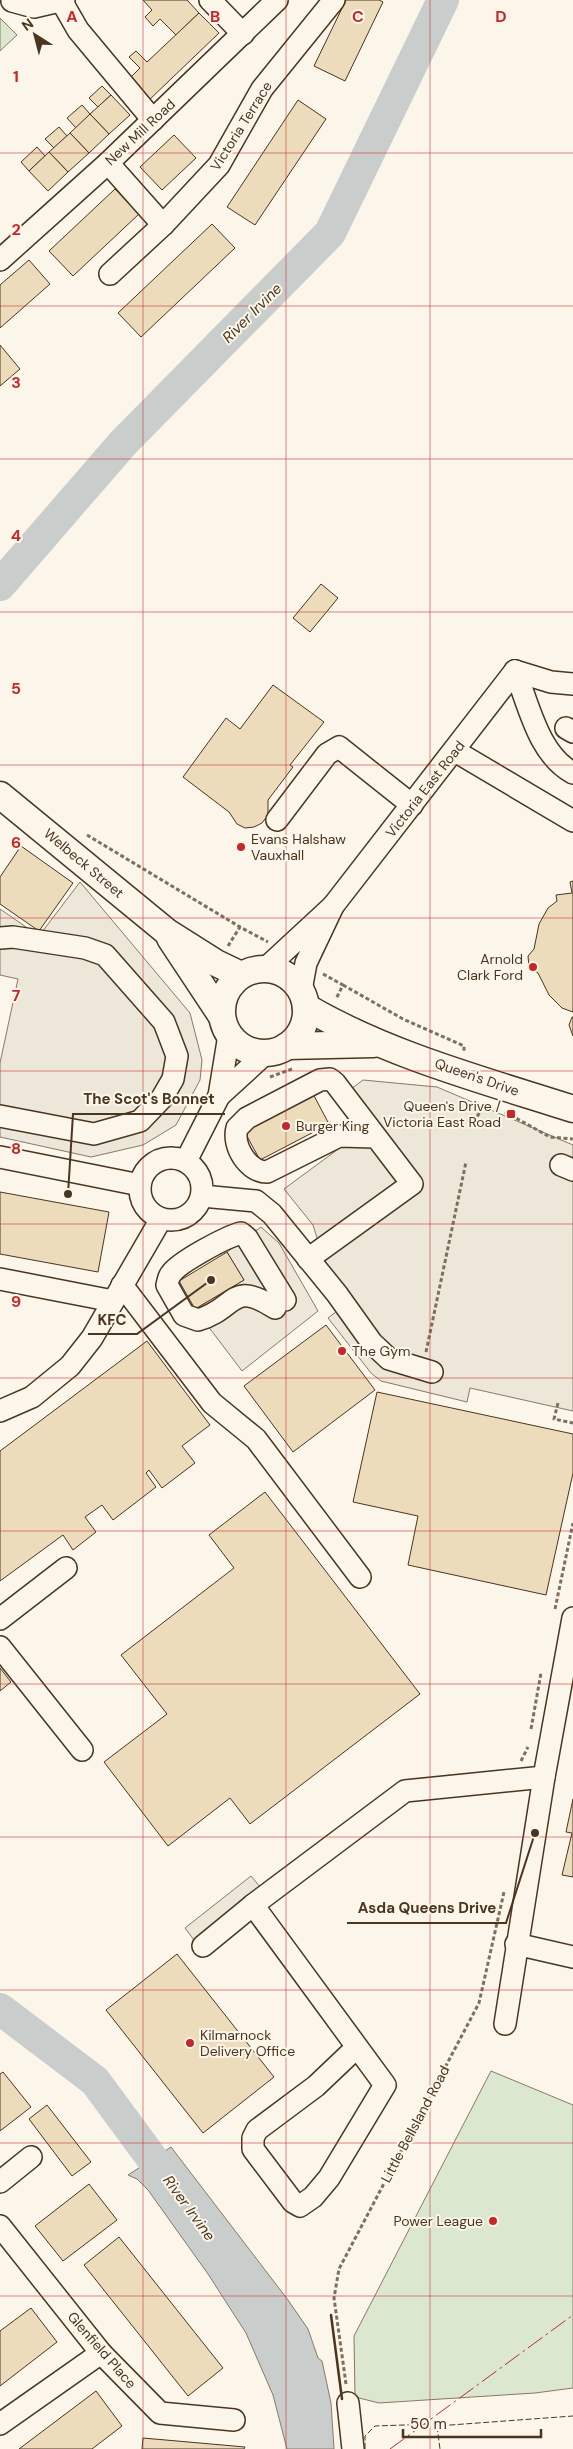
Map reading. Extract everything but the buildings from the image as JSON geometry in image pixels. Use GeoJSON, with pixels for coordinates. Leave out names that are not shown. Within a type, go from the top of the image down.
{"type":"FeatureCollection","features":[{"type":"Feature","properties":{"kind":"main road","name":"Welbeck Street"},"geometry":{"type":"LineString","coordinates":[[0,794],[167,932],[216,963],[241,975]]}},
{"type":"Feature","properties":{"kind":"main road","name":"Welbeck Street"},"geometry":{"type":"LineString","coordinates":[[167,932],[225,1025]]}},
{"type":"Feature","properties":{"kind":"main road"},"geometry":{"type":"LineString","coordinates":[[275,959],[304,998],[302,1029],[267,1057],[239,1045],[225,1025],[226,992],[232,982],[241,975],[275,959]]}},
{"type":"Feature","properties":{"kind":"main road","name":"Queen's Drive"},"geometry":{"type":"LineString","coordinates":[[304,998],[328,1020],[381,1044],[464,1074],[573,1109]]}},
{"type":"Feature","properties":{"kind":"main road","name":"Queen's Drive"},"geometry":{"type":"LineString","coordinates":[[267,1057],[314,1045],[381,1044]]}},
{"type":"Feature","properties":{"kind":"street"},"geometry":{"type":"LineString","coordinates":[[210,0],[243,34]]}},
{"type":"Feature","properties":{"kind":"street","name":"New Mill Road"},"geometry":{"type":"LineString","coordinates":[[0,260],[108,163],[277,0]]}},
{"type":"Feature","properties":{"kind":"street","name":"Victoria Terrace"},"geometry":{"type":"LineString","coordinates":[[110,274],[163,225],[219,165],[262,89],[334,0]]}},
{"type":"Feature","properties":{"kind":"street"},"geometry":{"type":"LineString","coordinates":[[12,1],[34,7],[63,1],[78,30],[153,120]]}},
{"type":"Feature","properties":{"kind":"street"},"geometry":{"type":"LineString","coordinates":[[108,163],[163,225]]}},
{"type":"Feature","properties":{"kind":"street"},"geometry":{"type":"LineString","coordinates":[[515,671],[551,682],[573,684]]}},
{"type":"Feature","properties":{"kind":"street"},"geometry":{"type":"LineString","coordinates":[[515,671],[545,747],[554,759],[573,773]]}},
{"type":"Feature","properties":{"kind":"street","name":"Victoria East Road"},"geometry":{"type":"LineString","coordinates":[[275,959],[333,906],[455,751],[515,671]]}},
{"type":"Feature","properties":{"kind":"street"},"geometry":{"type":"LineString","coordinates":[[278,820],[327,754],[338,747],[412,805]]}},
{"type":"Feature","properties":{"kind":"street"},"geometry":{"type":"LineString","coordinates":[[455,751],[573,821]]}},
{"type":"Feature","properties":{"kind":"street","name":"Victoria East Road"},"geometry":{"type":"LineString","coordinates":[[304,998],[306,963],[333,906]]}},
{"type":"Feature","properties":{"kind":"street"},"geometry":{"type":"LineString","coordinates":[[0,938],[13,937],[86,948],[105,955],[164,1022],[177,1056],[173,1079],[162,1098],[140,1121],[94,1134],[0,1116]]}},
{"type":"Feature","properties":{"kind":"street"},"geometry":{"type":"LineString","coordinates":[[186,1161],[219,1096],[225,1025]]}},
{"type":"Feature","properties":{"kind":"street"},"geometry":{"type":"LineString","coordinates":[[219,1096],[267,1057]]}},
{"type":"Feature","properties":{"kind":"street"},"geometry":{"type":"LineString","coordinates":[[308,1259],[412,1184],[343,1093],[330,1079],[320,1080],[241,1123],[236,1134],[236,1140],[249,1166],[259,1172],[267,1172],[339,1136],[375,1136]]}},
{"type":"Feature","properties":{"kind":"street"},"geometry":{"type":"LineString","coordinates":[[0,1157],[140,1186]]}},
{"type":"Feature","properties":{"kind":"street"},"geometry":{"type":"LineString","coordinates":[[172,1158],[186,1161],[194,1168],[200,1176],[202,1196],[198,1206],[186,1216],[171,1221],[161,1219],[152,1214],[145,1206],[140,1186],[143,1176],[157,1161],[172,1158]]}},
{"type":"Feature","properties":{"kind":"street"},"geometry":{"type":"LineString","coordinates":[[202,1196],[256,1201],[272,1214],[337,1294],[372,1343],[390,1359],[427,1371]]}},
{"type":"Feature","properties":{"kind":"street"},"geometry":{"type":"LineString","coordinates":[[0,1411],[32,1398],[70,1366],[92,1338],[161,1219]]}},
{"type":"Feature","properties":{"kind":"street"},"geometry":{"type":"LineString","coordinates":[[241,1234],[247,1238],[280,1304],[243,1294],[198,1320],[184,1315],[166,1285],[170,1276],[177,1268],[230,1236],[241,1234]]}},
{"type":"Feature","properties":{"kind":"street"},"geometry":{"type":"LineString","coordinates":[[0,1279],[117,1293],[212,1403],[256,1439],[360,1578]]}},
{"type":"Feature","properties":{"kind":"street"},"geometry":{"type":"LineString","coordinates":[[0,1619],[66,1568]]}},
{"type":"Feature","properties":{"kind":"street"},"geometry":{"type":"LineString","coordinates":[[506,2024],[516,1944],[573,1618]]}},
{"type":"Feature","properties":{"kind":"street"},"geometry":{"type":"LineString","coordinates":[[0,1647],[82,1750]]}},
{"type":"Feature","properties":{"kind":"street"},"geometry":{"type":"LineString","coordinates":[[202,1946],[405,1790],[544,1777]]}},
{"type":"Feature","properties":{"kind":"street"},"geometry":{"type":"LineString","coordinates":[[253,1905],[356,2048],[385,2085],[329,2178],[313,2197],[300,2206],[293,2202],[253,2148],[253,2138],[257,2130],[316,2086],[356,2048]]}},
{"type":"Feature","properties":{"kind":"street"},"geometry":{"type":"LineString","coordinates":[[516,1944],[573,1956]]}},
{"type":"Feature","properties":{"kind":"street"},"geometry":{"type":"LineString","coordinates":[[0,2182],[31,2157]]}},
{"type":"Feature","properties":{"kind":"street","name":"Glenfield Place"},"geometry":{"type":"LineString","coordinates":[[0,2226],[101,2353],[160,2413],[234,2420]]}},
{"type":"Feature","properties":{"kind":"street"},"geometry":{"type":"LineString","coordinates":[[0,2424],[101,2353]]}},
{"type":"Feature","properties":{"kind":"street"},"geometry":{"type":"LineString","coordinates":[[348,2403],[353,2449]]}},
{"type":"Feature","properties":{"kind":"path"},"geometry":{"type":"LineString","coordinates":[[54,838],[70,825],[240,927],[275,959]]}},
{"type":"Feature","properties":{"kind":"path"},"geometry":{"type":"LineString","coordinates":[[216,963],[240,927]]}},
{"type":"Feature","properties":{"kind":"path"},"geometry":{"type":"LineString","coordinates":[[306,963],[403,1019],[464,1046],[464,1074]]}},
{"type":"Feature","properties":{"kind":"path"},"geometry":{"type":"LineString","coordinates":[[328,1020],[343,985]]}},
{"type":"Feature","properties":{"kind":"path"},"geometry":{"type":"LineString","coordinates":[[267,1057],[264,1079],[304,1065],[314,1045]]}},
{"type":"Feature","properties":{"kind":"path"},"geometry":{"type":"LineString","coordinates":[[474,1122],[487,1100]]}},
{"type":"Feature","properties":{"kind":"path"},"geometry":{"type":"LineString","coordinates":[[427,1371],[466,1162]]}},
{"type":"Feature","properties":{"kind":"path"},"geometry":{"type":"LineString","coordinates":[[558,1403],[554,1419],[573,1423]]}},
{"type":"Feature","properties":{"kind":"path","name":"Little Bellsland Road"},"geometry":{"type":"LineString","coordinates":[[348,2403],[334,2298],[339,2269],[478,2003],[504,1890]]}},
{"type":"Feature","properties":{"kind":"green space"},"geometry":{"type":"Polygon","coordinates":[[[0,18],[17,35],[0,51],[0,18]]]}},
{"type":"Feature","properties":{"kind":"green space","name":"Power League"},"geometry":{"type":"Polygon","coordinates":[[[491,2071],[573,2105],[573,2388],[535,2393],[379,2403],[355,2397],[354,2336],[491,2071]]]}},
{"type":"Feature","properties":{"kind":"shaded area"},"geometry":{"type":"Polygon","coordinates":[[[80,882],[190,1013],[202,1060],[200,1080],[176,1125],[143,1145],[91,1157],[0,1137],[0,1063],[18,979],[0,975],[0,909],[39,936],[80,882]]]}},
{"type":"Feature","properties":{"kind":"shaded area"},"geometry":{"type":"Polygon","coordinates":[[[363,1080],[437,1087],[573,1145],[573,1411],[470,1388],[467,1402],[381,1381],[371,1373],[328,1318],[353,1299],[324,1260],[313,1225],[284,1189],[375,1122],[351,1089],[363,1080]]]}},
{"type":"Feature","properties":{"kind":"shaded area"},"geometry":{"type":"Polygon","coordinates":[[[261,1227],[279,1243],[318,1311],[242,1371],[195,1309],[244,1280],[227,1252],[261,1227]]]}},
{"type":"Feature","properties":{"kind":"shaded area"},"geometry":{"type":"Polygon","coordinates":[[[251,1876],[261,1888],[194,1940],[185,1928],[251,1876]]]}},
{"type":"Feature","properties":{"kind":"water"},"geometry":{"type":"Polygon","coordinates":[[[171,2147],[308,2329],[318,2358],[322,2361],[331,2403],[334,2449],[287,2449],[273,2395],[246,2333],[208,2274],[148,2190],[137,2179],[128,2175],[171,2147]]]}},
{"type":"Feature","properties":{"kind":"waterway","name":"River Irvine"},"geometry":{"type":"LineString","coordinates":[[0,585],[123,443],[330,233],[443,0]]}},
{"type":"Feature","properties":{"kind":"waterway","name":"River Irvine"},"geometry":{"type":"LineString","coordinates":[[0,2009],[95,2081],[179,2195]]}},
{"type":"Feature","properties":{"kind":"fence"},"geometry":{"type":"LineString","coordinates":[[365,2449],[365,2436],[375,2426],[433,2424],[437,2426],[573,2416]]}},
{"type":"Feature","properties":{"kind":"fence"},"geometry":{"type":"LineString","coordinates":[[437,2426],[440,2449]]}},
{"type":"Feature","properties":{"kind":"wall"},"geometry":{"type":"LineString","coordinates":[[331,2315],[342,2399]]}},
{"type":"Feature","properties":{"kind":"power"},"geometry":{"type":"LineString","coordinates":[[390,2449],[573,2315]]}},
{"type":"Feature","properties":{"kind":"place","name":"Evans Halshaw Vauxhall"},"geometry":{"type":"Point","coordinates":[241,847]}},
{"type":"Feature","properties":{"kind":"place","name":"Arnold Clark Ford"},"geometry":{"type":"Point","coordinates":[533,967]}},
{"type":"Feature","properties":{"kind":"place","name":"Queen's Drive / Victoria East Road"},"geometry":{"type":"Point","coordinates":[511,1114]}},
{"type":"Feature","properties":{"kind":"place","name":"Burger King"},"geometry":{"type":"Point","coordinates":[286,1126]}},
{"type":"Feature","properties":{"kind":"place","name":"The Scot's Bonnet"},"geometry":{"type":"Point","coordinates":[68,1194]}},
{"type":"Feature","properties":{"kind":"place","name":"KFC"},"geometry":{"type":"Point","coordinates":[211,1280]}},
{"type":"Feature","properties":{"kind":"place","name":"The Gym"},"geometry":{"type":"Point","coordinates":[342,1351]}},
{"type":"Feature","properties":{"kind":"place","name":"Asda Queens Drive"},"geometry":{"type":"Point","coordinates":[535,1833]}},
{"type":"Feature","properties":{"kind":"place","name":"Kilmarnock Delivery Office"},"geometry":{"type":"Point","coordinates":[190,2043]}},
{"type":"Feature","properties":{"kind":"place","name":"Power League"},"geometry":{"type":"Point","coordinates":[493,2221]}}]}
